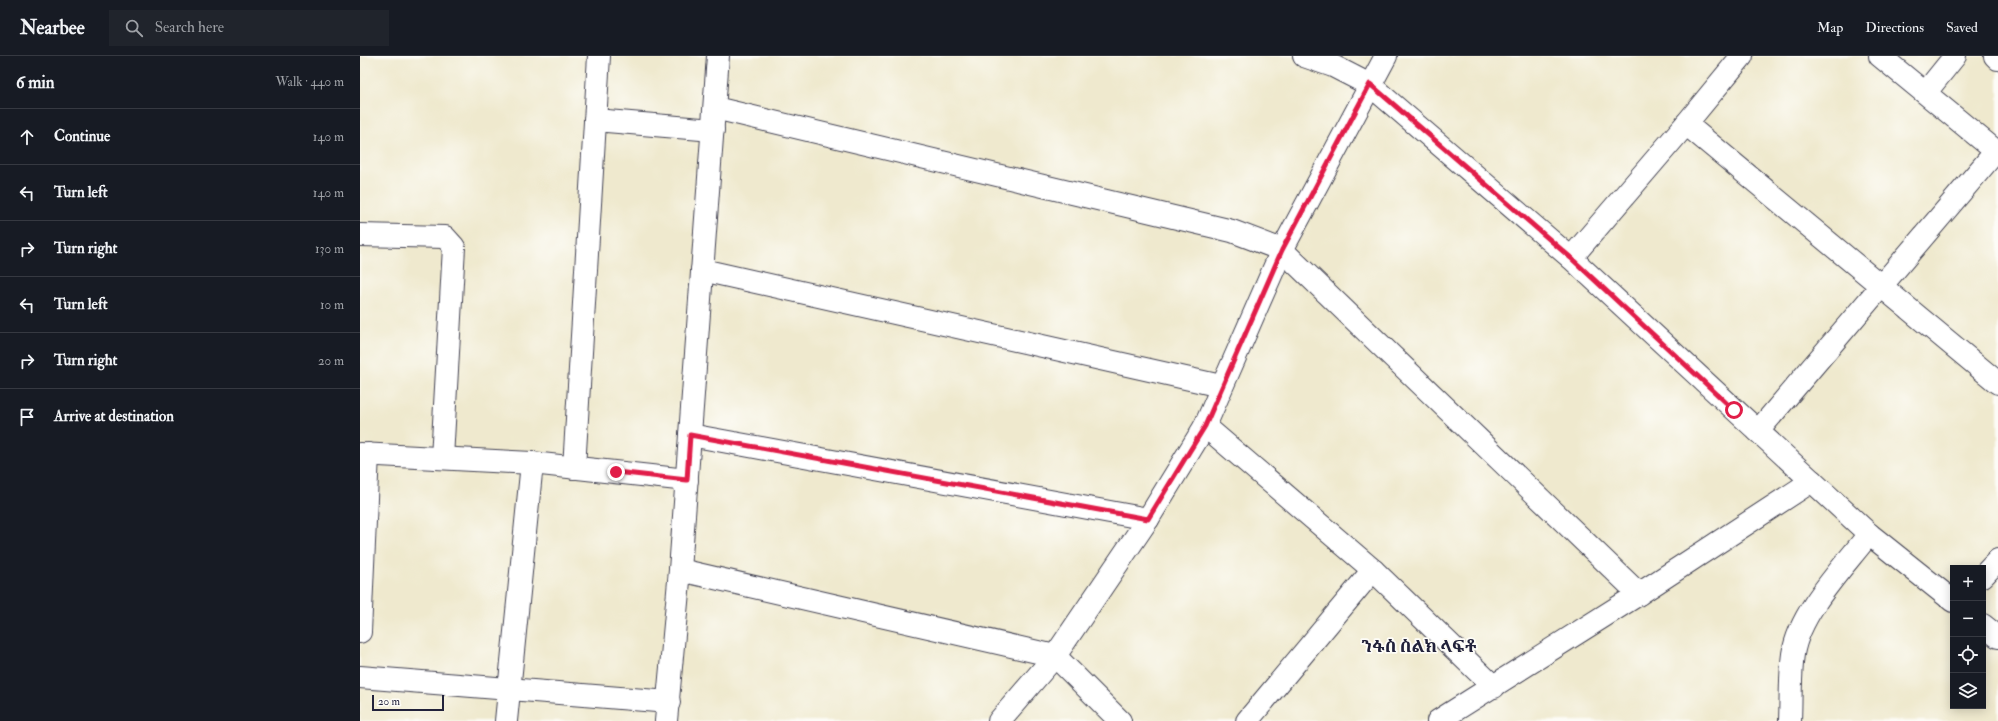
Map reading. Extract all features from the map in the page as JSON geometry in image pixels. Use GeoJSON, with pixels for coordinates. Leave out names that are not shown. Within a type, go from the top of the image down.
{"type":"FeatureCollection","features":[{"type":"Feature","properties":{"kind":"street"},"geometry":{"type":"LineString","coordinates":[[574,468],[599,56]]}},
{"type":"Feature","properties":{"kind":"street"},"geometry":{"type":"LineString","coordinates":[[360,677],[509,688],[668,711],[687,480],[718,56]]}},
{"type":"Feature","properties":{"kind":"street"},"geometry":{"type":"LineString","coordinates":[[1304,56],[1333,66],[1370,84],[1571,258],[1870,534],[1950,599]]}},
{"type":"Feature","properties":{"kind":"street"},"geometry":{"type":"LineString","coordinates":[[999,721],[1055,656],[1148,519],[1205,426],[1221,386],[1282,250],[1386,56]]}},
{"type":"Feature","properties":{"kind":"street"},"geometry":{"type":"LineString","coordinates":[[1571,258],[1742,56]]}},
{"type":"Feature","properties":{"kind":"street"},"geometry":{"type":"LineString","coordinates":[[1758,431],[1997,152],[1926,92],[1880,56]]}},
{"type":"Feature","properties":{"kind":"street"},"geometry":{"type":"LineString","coordinates":[[1926,92],[1955,56]]}},
{"type":"Feature","properties":{"kind":"street"},"geometry":{"type":"LineString","coordinates":[[1995,56],[1998,59]]}},
{"type":"Feature","properties":{"kind":"street"},"geometry":{"type":"LineString","coordinates":[[714,108],[1232,231],[1282,250],[1640,594]]}},
{"type":"Feature","properties":{"kind":"street"},"geometry":{"type":"LineString","coordinates":[[595,120],[713,130]]}},
{"type":"Feature","properties":{"kind":"street"},"geometry":{"type":"LineString","coordinates":[[1686,124],[1998,383]]}},
{"type":"Feature","properties":{"kind":"street"},"geometry":{"type":"LineString","coordinates":[[360,235],[445,237],[454,247],[442,458]]}},
{"type":"Feature","properties":{"kind":"street"},"geometry":{"type":"LineString","coordinates":[[702,270],[1221,386]]}},
{"type":"Feature","properties":{"kind":"street"},"geometry":{"type":"LineString","coordinates":[[1205,426],[1373,570],[1494,687]]}},
{"type":"Feature","properties":{"kind":"street"},"geometry":{"type":"LineString","coordinates":[[690,435],[1148,519]]}},
{"type":"Feature","properties":{"kind":"street"},"geometry":{"type":"LineString","coordinates":[[360,632],[364,454],[532,463],[687,480]]}},
{"type":"Feature","properties":{"kind":"street"},"geometry":{"type":"LineString","coordinates":[[506,721],[532,463]]}},
{"type":"Feature","properties":{"kind":"street"},"geometry":{"type":"LineString","coordinates":[[1438,721],[1640,594],[1812,481]]}},
{"type":"Feature","properties":{"kind":"street"},"geometry":{"type":"LineString","coordinates":[[1790,721],[1793,653],[1803,624],[1821,596],[1870,534]]}},
{"type":"Feature","properties":{"kind":"street"},"geometry":{"type":"LineString","coordinates":[[1986,573],[1998,560]]}},
{"type":"Feature","properties":{"kind":"street"},"geometry":{"type":"LineString","coordinates":[[680,570],[1055,656],[1120,721]]}},
{"type":"Feature","properties":{"kind":"street"},"geometry":{"type":"LineString","coordinates":[[1247,721],[1373,570]]}},
{"type":"Feature","properties":{"kind":"street"},"geometry":{"type":"LineString","coordinates":[[1986,627],[1998,637]]}},
{"type":"Feature","properties":{"kind":"district","name":"ንፋስ ስልክ ላፍቶ"},"geometry":{"type":"Point","coordinates":[1419,646]}},
{"type":"Feature","properties":{"kind":"route"},"geometry":{"type":"LineString","coordinates":[[616,472],[687,480],[690,435],[1148,519],[1205,426],[1221,386],[1282,250],[1370,84],[1571,258],[1734,410]]}}]}
